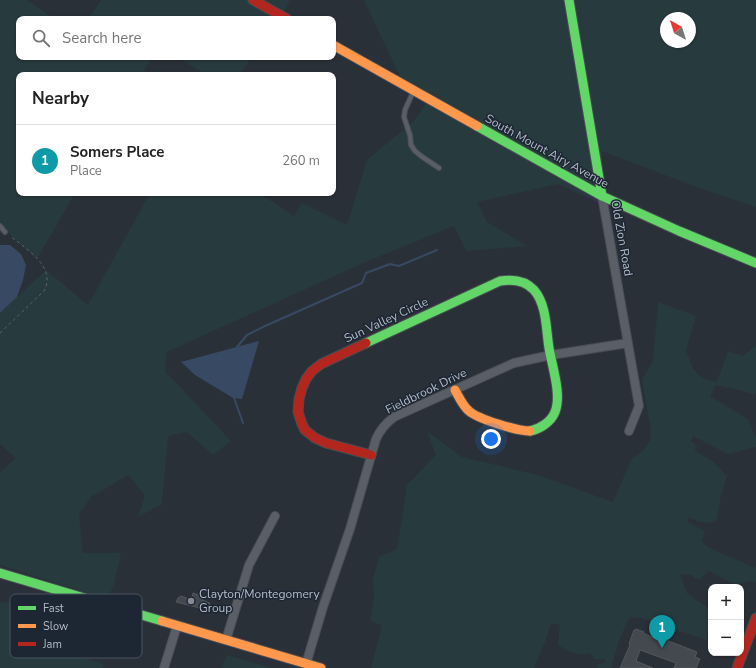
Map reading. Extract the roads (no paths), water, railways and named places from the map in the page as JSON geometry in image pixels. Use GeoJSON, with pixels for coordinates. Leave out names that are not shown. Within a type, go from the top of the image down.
{"type":"FeatureCollection","features":[{"type":"Feature","properties":{"kind":"street"},"geometry":{"type":"LineString","coordinates":[[253,0],[282,16]]}},
{"type":"Feature","properties":{"kind":"street","name":"Old Zion Road"},"geometry":{"type":"LineString","coordinates":[[569,0],[639,406],[629,431]]}},
{"type":"Feature","properties":{"kind":"street","name":"South Mount Airy Avenue"},"geometry":{"type":"LineString","coordinates":[[336,47],[602,196],[671,228],[756,264]]}},
{"type":"Feature","properties":{"kind":"street","name":"Sun Valley Circle"},"geometry":{"type":"LineString","coordinates":[[371,455],[320,441],[311,436],[304,428],[300,421],[298,403],[301,389],[308,375],[321,364],[500,281],[509,279],[523,282],[538,295],[543,310],[557,391],[557,408],[554,415],[544,426],[538,429],[531,431],[518,430],[472,413],[462,405],[455,390]]}},
{"type":"Feature","properties":{"kind":"street","name":"Fieldbrook Drive"},"geometry":{"type":"LineString","coordinates":[[306,664],[323,607],[350,529],[371,455],[382,428],[391,420],[405,412],[514,363],[628,342]]}},
{"type":"Feature","properties":{"kind":"street"},"geometry":{"type":"LineString","coordinates":[[226,640],[249,565],[275,516]]}},
{"type":"Feature","properties":{"kind":"street"},"geometry":{"type":"LineString","coordinates":[[0,574],[68,594]]}},
{"type":"Feature","properties":{"kind":"street"},"geometry":{"type":"LineString","coordinates":[[142,616],[321,668]]}},
{"type":"Feature","properties":{"kind":"street"},"geometry":{"type":"LineString","coordinates":[[737,668],[756,618]]}},
{"type":"Feature","properties":{"kind":"street"},"geometry":{"type":"LineString","coordinates":[[164,668],[177,626]]}},
{"type":"Feature","properties":{"kind":"lane"},"geometry":{"type":"LineString","coordinates":[[414,90],[405,110],[404,117],[410,135],[411,145],[415,152],[439,168]]}},
{"type":"Feature","properties":{"kind":"lane"},"geometry":{"type":"LineString","coordinates":[[0,226],[5,232]]}},
{"type":"Feature","properties":{"kind":"water"},"geometry":{"type":"Polygon","coordinates":[[[0,245],[10,245],[21,254],[26,265],[17,297],[0,313],[0,245]]]}},
{"type":"Feature","properties":{"kind":"water"},"geometry":{"type":"Polygon","coordinates":[[[259,341],[242,399],[233,398],[195,375],[181,362],[259,341]]]}},
{"type":"Feature","properties":{"kind":"waterway"},"geometry":{"type":"LineString","coordinates":[[237,347],[247,335],[362,283],[366,273],[390,264],[399,266],[437,250]]}},
{"type":"Feature","properties":{"kind":"waterway"},"geometry":{"type":"LineString","coordinates":[[233,395],[243,423]]}},
{"type":"Feature","properties":{"kind":"place","name":"Clayton/Montegomery Group"},"geometry":{"type":"Point","coordinates":[191,601]}},
{"type":"Feature","properties":{"kind":"place","name":"Somers Place"},"geometry":{"type":"Point","coordinates":[662,648]}}]}
